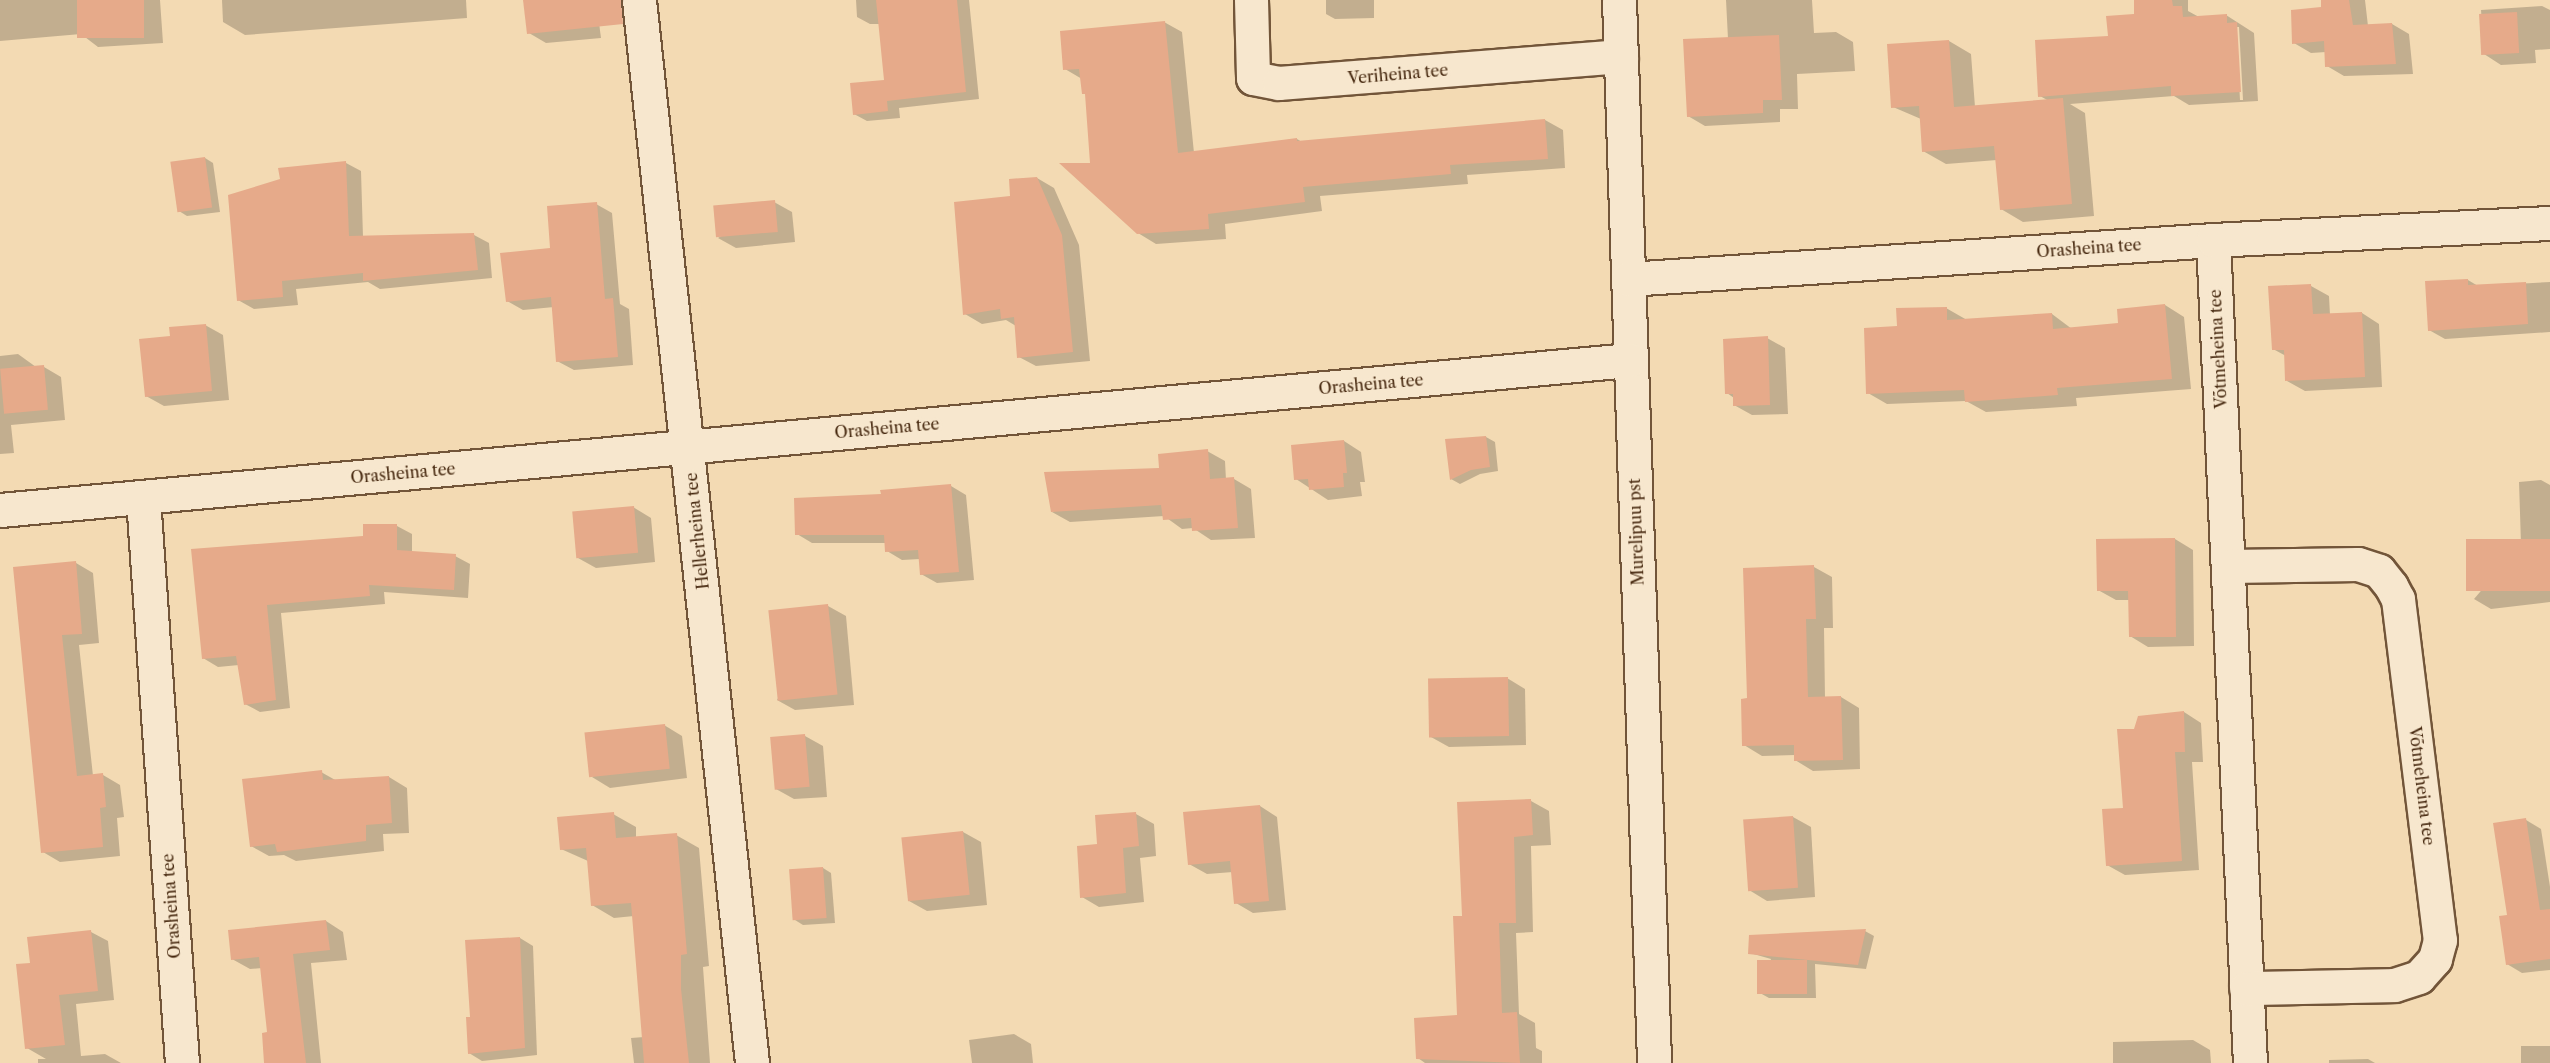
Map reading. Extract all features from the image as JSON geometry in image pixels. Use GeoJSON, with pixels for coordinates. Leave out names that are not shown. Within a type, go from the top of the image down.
{"type":"FeatureCollection","features":[{"type":"Feature","properties":{"kind":"street","name":"Hellerheina tee"},"geometry":{"type":"LineString","coordinates":[[639,0],[752,1063]]}},
{"type":"Feature","properties":{"kind":"street","name":"Veriheina tee"},"geometry":{"type":"LineString","coordinates":[[1251,0],[1253,78],[1279,83],[1621,56]]}},
{"type":"Feature","properties":{"kind":"street","name":"Murelipuu pst"},"geometry":{"type":"LineString","coordinates":[[1619,0],[1654,1063]]}},
{"type":"Feature","properties":{"kind":"street","name":"Orasheina tee"},"geometry":{"type":"LineString","coordinates":[[1628,279],[2213,240],[2550,223]]}},
{"type":"Feature","properties":{"kind":"street","name":"Võtmeheina tee"},"geometry":{"type":"LineString","coordinates":[[2213,240],[2230,566],[2250,1063]]}},
{"type":"Feature","properties":{"kind":"street","name":"Orasheina tee"},"geometry":{"type":"LineString","coordinates":[[0,510],[1630,360]]}},
{"type":"Feature","properties":{"kind":"street","name":"Orasheina tee"},"geometry":{"type":"LineString","coordinates":[[143,498],[182,1063]]}},
{"type":"Feature","properties":{"kind":"street","name":"Võtmeheina tee"},"geometry":{"type":"LineString","coordinates":[[2230,566],[2358,564],[2379,571],[2391,586],[2398,599],[2440,940],[2435,959],[2419,977],[2394,985],[2246,988]]}},
{"type":"Feature","properties":{"kind":"building"},"geometry":{"type":"Polygon","coordinates":[[[77,0],[144,0],[144,38],[77,38],[77,0]]]}},
{"type":"Feature","properties":{"kind":"building"},"geometry":{"type":"Polygon","coordinates":[[[523,0],[621,0],[623,24],[527,34],[523,0]]]}},
{"type":"Feature","properties":{"kind":"building"},"geometry":{"type":"Polygon","coordinates":[[[876,0],[957,0],[966,92],[887,101],[888,111],[853,115],[850,83],[884,80],[876,0]]]}},
{"type":"Feature","properties":{"kind":"building"},"geometry":{"type":"Polygon","coordinates":[[[2134,0],[2172,0],[2173,6],[2182,6],[2183,17],[2227,14],[2227,23],[2237,22],[2241,92],[2171,96],[2171,86],[2038,97],[2035,40],[2108,36],[2106,16],[2134,14],[2134,0]]]}},
{"type":"Feature","properties":{"kind":"building"},"geometry":{"type":"Polygon","coordinates":[[[2321,0],[2349,0],[2353,25],[2392,23],[2396,64],[2325,67],[2324,41],[2292,44],[2291,10],[2321,7],[2321,0]]]}},
{"type":"Feature","properties":{"kind":"building"},"geometry":{"type":"Polygon","coordinates":[[[2517,12],[2519,53],[2481,55],[2479,14],[2517,12]]]}},
{"type":"Feature","properties":{"kind":"building"},"geometry":{"type":"Polygon","coordinates":[[[1165,21],[1178,153],[1297,138],[1297,141],[1545,119],[1548,159],[1450,165],[1451,174],[1303,187],[1305,202],[1208,214],[1209,229],[1137,234],[1059,163],[1090,163],[1085,94],[1082,94],[1079,69],[1063,70],[1060,31],[1165,21]]]}},
{"type":"Feature","properties":{"kind":"building"},"geometry":{"type":"Polygon","coordinates":[[[1779,35],[1782,100],[1763,100],[1763,113],[1687,117],[1683,39],[1779,35]]]}},
{"type":"Feature","properties":{"kind":"building"},"geometry":{"type":"Polygon","coordinates":[[[1949,40],[1954,107],[2063,98],[2072,204],[2000,210],[1994,146],[1922,152],[1919,106],[1891,108],[1887,44],[1949,40]]]}},
{"type":"Feature","properties":{"kind":"building"},"geometry":{"type":"Polygon","coordinates":[[[205,157],[212,208],[177,212],[170,162],[205,157]]]}},
{"type":"Feature","properties":{"kind":"building"},"geometry":{"type":"Polygon","coordinates":[[[346,161],[349,236],[474,233],[478,270],[363,281],[363,273],[282,281],[283,297],[237,301],[228,195],[280,179],[278,168],[346,161]]]}},
{"type":"Feature","properties":{"kind":"building"},"geometry":{"type":"Polygon","coordinates":[[[1037,177],[1062,235],[1073,352],[1017,358],[1014,317],[1001,319],[1000,309],[963,315],[954,202],[1010,196],[1009,179],[1037,177]]]}},
{"type":"Feature","properties":{"kind":"building"},"geometry":{"type":"Polygon","coordinates":[[[775,200],[778,232],[716,237],[713,205],[775,200]]]}},
{"type":"Feature","properties":{"kind":"building"},"geometry":{"type":"Polygon","coordinates":[[[597,202],[605,299],[613,298],[618,357],[556,362],[551,297],[506,302],[500,253],[550,248],[547,206],[597,202]]]}},
{"type":"Feature","properties":{"kind":"building"},"geometry":{"type":"Polygon","coordinates":[[[2468,279],[2468,285],[2526,282],[2528,324],[2428,331],[2425,281],[2468,279]]]}},
{"type":"Feature","properties":{"kind":"building"},"geometry":{"type":"Polygon","coordinates":[[[2311,284],[2313,314],[2362,312],[2365,377],[2285,381],[2284,350],[2272,350],[2268,286],[2311,284]]]}},
{"type":"Feature","properties":{"kind":"building"},"geometry":{"type":"Polygon","coordinates":[[[2165,304],[2172,379],[2057,388],[2058,395],[1965,402],[1964,390],[1866,394],[1864,328],[1897,326],[1896,308],[1947,307],[1947,320],[2052,313],[2053,329],[2118,323],[2117,309],[2165,304]]]}},
{"type":"Feature","properties":{"kind":"building"},"geometry":{"type":"Polygon","coordinates":[[[206,324],[212,391],[145,397],[139,339],[170,336],[169,327],[206,324]]]}},
{"type":"Feature","properties":{"kind":"building"},"geometry":{"type":"Polygon","coordinates":[[[1768,336],[1770,405],[1733,406],[1733,394],[1725,394],[1723,339],[1768,336]]]}},
{"type":"Feature","properties":{"kind":"building"},"geometry":{"type":"Polygon","coordinates":[[[44,365],[48,410],[4,414],[0,369],[44,365]]]}},
{"type":"Feature","properties":{"kind":"building"},"geometry":{"type":"Polygon","coordinates":[[[1486,436],[1490,467],[1471,470],[1450,480],[1445,439],[1486,436]]]}},
{"type":"Feature","properties":{"kind":"building"},"geometry":{"type":"Polygon","coordinates":[[[1344,440],[1347,473],[1343,473],[1344,487],[1309,490],[1308,479],[1294,480],[1291,445],[1344,440]]]}},
{"type":"Feature","properties":{"kind":"building"},"geometry":{"type":"Polygon","coordinates":[[[1208,449],[1210,479],[1234,477],[1238,528],[1192,531],[1191,518],[1163,520],[1161,505],[1051,512],[1044,472],[1159,468],[1158,454],[1208,449]]]}},
{"type":"Feature","properties":{"kind":"building"},"geometry":{"type":"Polygon","coordinates":[[[951,484],[959,572],[920,575],[918,550],[885,552],[884,535],[795,535],[794,498],[881,494],[880,490],[951,484]]]}},
{"type":"Feature","properties":{"kind":"building"},"geometry":{"type":"Polygon","coordinates":[[[634,506],[638,553],[576,558],[572,511],[634,506]]]}},
{"type":"Feature","properties":{"kind":"building"},"geometry":{"type":"Polygon","coordinates":[[[363,524],[397,524],[397,550],[456,554],[454,590],[369,585],[370,596],[267,605],[276,700],[244,705],[236,656],[202,659],[191,549],[363,536],[363,524]]]}},
{"type":"Feature","properties":{"kind":"building"},"geometry":{"type":"Polygon","coordinates":[[[2175,538],[2176,637],[2129,637],[2128,591],[2097,591],[2096,539],[2175,538]]]}},
{"type":"Feature","properties":{"kind":"building"},"geometry":{"type":"Polygon","coordinates":[[[2466,539],[2550,539],[2550,591],[2466,591],[2466,539]]]}},
{"type":"Feature","properties":{"kind":"building"},"geometry":{"type":"Polygon","coordinates":[[[76,561],[82,634],[62,635],[77,776],[103,773],[106,807],[100,808],[103,847],[41,853],[13,567],[76,561]]]}},
{"type":"Feature","properties":{"kind":"building"},"geometry":{"type":"Polygon","coordinates":[[[1814,565],[1816,619],[1806,619],[1808,697],[1841,696],[1843,760],[1794,761],[1794,745],[1742,746],[1741,699],[1747,698],[1743,568],[1814,565]]]}},
{"type":"Feature","properties":{"kind":"building"},"geometry":{"type":"Polygon","coordinates":[[[828,604],[838,695],[778,701],[768,610],[828,604]]]}},
{"type":"Feature","properties":{"kind":"building"},"geometry":{"type":"Polygon","coordinates":[[[1508,677],[1509,736],[1429,737],[1428,678],[1508,677]]]}},
{"type":"Feature","properties":{"kind":"building"},"geometry":{"type":"Polygon","coordinates":[[[2184,711],[2185,752],[2175,752],[2182,861],[2106,866],[2102,809],[2123,808],[2117,729],[2134,729],[2138,716],[2184,711]]]}},
{"type":"Feature","properties":{"kind":"building"},"geometry":{"type":"Polygon","coordinates":[[[665,724],[670,769],[589,777],[584,732],[665,724]]]}},
{"type":"Feature","properties":{"kind":"building"},"geometry":{"type":"Polygon","coordinates":[[[805,734],[810,787],[775,790],[770,737],[805,734]]]}},
{"type":"Feature","properties":{"kind":"building"},"geometry":{"type":"Polygon","coordinates":[[[322,770],[323,780],[389,776],[392,823],[366,825],[366,841],[277,852],[275,844],[250,847],[242,779],[322,770]]]}},
{"type":"Feature","properties":{"kind":"building"},"geometry":{"type":"Polygon","coordinates":[[[1531,799],[1533,835],[1514,837],[1516,923],[1499,923],[1502,1013],[1517,1012],[1520,1063],[1416,1059],[1414,1018],[1457,1015],[1453,916],[1462,916],[1457,802],[1531,799]]]}},
{"type":"Feature","properties":{"kind":"building"},"geometry":{"type":"Polygon","coordinates":[[[1260,805],[1269,901],[1234,904],[1230,861],[1188,865],[1183,812],[1260,805]]]}},
{"type":"Feature","properties":{"kind":"building"},"geometry":{"type":"Polygon","coordinates":[[[614,812],[616,838],[677,833],[687,954],[681,955],[681,989],[689,1063],[644,1063],[631,903],[591,906],[586,848],[560,850],[557,817],[614,812]]]}},
{"type":"Feature","properties":{"kind":"building"},"geometry":{"type":"Polygon","coordinates":[[[1136,812],[1139,846],[1123,848],[1126,893],[1080,898],[1077,846],[1097,844],[1095,815],[1136,812]]]}},
{"type":"Feature","properties":{"kind":"building"},"geometry":{"type":"Polygon","coordinates":[[[1793,816],[1798,888],[1748,891],[1743,819],[1793,816]]]}},
{"type":"Feature","properties":{"kind":"building"},"geometry":{"type":"Polygon","coordinates":[[[2526,818],[2540,910],[2550,909],[2550,959],[2506,965],[2499,916],[2507,915],[2493,823],[2526,818]]]}},
{"type":"Feature","properties":{"kind":"building"},"geometry":{"type":"Polygon","coordinates":[[[963,831],[970,895],[908,901],[901,837],[963,831]]]}},
{"type":"Feature","properties":{"kind":"building"},"geometry":{"type":"Polygon","coordinates":[[[823,867],[827,918],[793,920],[789,869],[823,867]]]}},
{"type":"Feature","properties":{"kind":"building"},"geometry":{"type":"Polygon","coordinates":[[[326,920],[330,950],[293,954],[306,1063],[264,1063],[262,1033],[267,1032],[259,957],[231,960],[228,930],[326,920]]]}},
{"type":"Feature","properties":{"kind":"building"},"geometry":{"type":"Polygon","coordinates":[[[1866,929],[1858,965],[1748,954],[1749,935],[1866,929]]]}},
{"type":"Feature","properties":{"kind":"building"},"geometry":{"type":"Polygon","coordinates":[[[91,930],[98,991],[59,995],[65,1045],[25,1049],[16,964],[30,963],[27,937],[91,930]]]}},
{"type":"Feature","properties":{"kind":"building"},"geometry":{"type":"Polygon","coordinates":[[[520,937],[525,1048],[468,1054],[466,1017],[470,1017],[465,940],[520,937]]]}},
{"type":"Feature","properties":{"kind":"building"},"geometry":{"type":"Polygon","coordinates":[[[1757,960],[1807,960],[1807,994],[1757,994],[1757,960]]]}}]}
